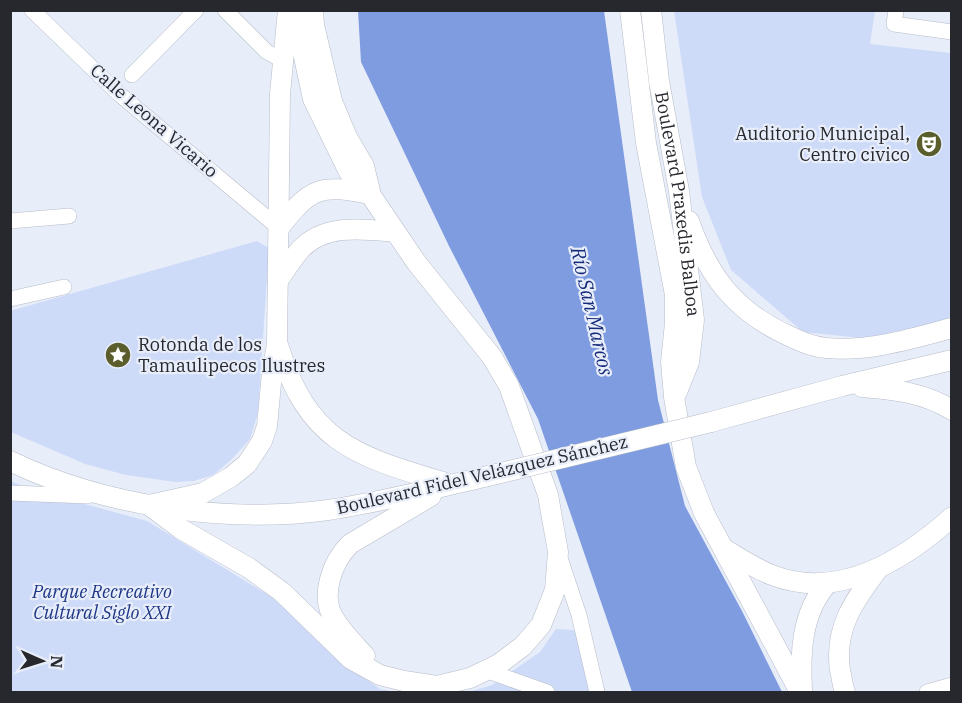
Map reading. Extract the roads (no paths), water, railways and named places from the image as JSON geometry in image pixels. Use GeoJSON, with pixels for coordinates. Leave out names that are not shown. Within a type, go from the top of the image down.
{"type":"FeatureCollection","features":[{"type":"Feature","properties":{"kind":"main road"},"geometry":{"type":"LineString","coordinates":[[149,505],[203,493],[231,477],[247,464],[262,441],[267,426],[272,373],[278,344],[279,10]]}},
{"type":"Feature","properties":{"kind":"main road"},"geometry":{"type":"LineString","coordinates":[[279,59],[288,10]]}},
{"type":"Feature","properties":{"kind":"main road"},"geometry":{"type":"LineString","coordinates":[[149,505],[181,529],[249,568],[282,592],[351,659],[380,675],[404,681],[437,686],[470,678],[499,664],[523,646],[541,625],[555,590],[558,552],[548,495],[509,386],[492,357],[395,232],[370,194],[349,172],[313,99],[301,42],[299,10]]}},
{"type":"Feature","properties":{"kind":"main road"},"geometry":{"type":"LineString","coordinates":[[313,10],[314,25],[332,101],[347,137],[363,166],[370,194]]}},
{"type":"Feature","properties":{"kind":"main road","name":"Boulevard Praxedis Balboa"},"geometry":{"type":"LineString","coordinates":[[630,10],[646,143],[675,295],[671,362],[686,467],[704,513],[801,693]]}},
{"type":"Feature","properties":{"kind":"main road","name":"Boulevard Praxedis Balboa"},"geometry":{"type":"LineString","coordinates":[[651,10],[659,81],[679,191],[694,320],[689,362],[675,397]]}},
{"type":"Feature","properties":{"kind":"main road"},"geometry":{"type":"LineString","coordinates":[[279,228],[299,203],[315,193],[339,188],[370,194]]}},
{"type":"Feature","properties":{"kind":"main road"},"geometry":{"type":"LineString","coordinates":[[679,191],[707,264],[731,298],[777,330],[802,342],[824,348],[844,349],[879,346],[951,328]]}},
{"type":"Feature","properties":{"kind":"main road"},"geometry":{"type":"LineString","coordinates":[[278,281],[301,248],[325,235],[343,229],[395,232]]}},
{"type":"Feature","properties":{"kind":"main road"},"geometry":{"type":"LineString","coordinates":[[278,344],[287,375],[301,403],[324,429],[349,449],[390,466],[451,485]]}},
{"type":"Feature","properties":{"kind":"main road","name":"Boulevard Fidel Velázquez Sánchez"},"geometry":{"type":"LineString","coordinates":[[10,461],[109,496],[149,505],[236,515],[269,515],[326,510],[367,504],[451,485],[711,422],[842,386],[951,360]]}},
{"type":"Feature","properties":{"kind":"main road"},"geometry":{"type":"LineString","coordinates":[[842,386],[901,390],[927,396],[951,410]]}},
{"type":"Feature","properties":{"kind":"main road"},"geometry":{"type":"LineString","coordinates":[[380,675],[335,620],[330,610],[328,597],[331,574],[341,553],[364,533],[451,485]]}},
{"type":"Feature","properties":{"kind":"main road"},"geometry":{"type":"LineString","coordinates":[[722,547],[750,565],[774,576],[828,583],[854,578],[878,568],[932,534],[951,517]]}},
{"type":"Feature","properties":{"kind":"main road"},"geometry":{"type":"LineString","coordinates":[[845,693],[838,654],[844,620],[858,595],[878,568]]}},
{"type":"Feature","properties":{"kind":"main road"},"geometry":{"type":"LineString","coordinates":[[801,693],[800,664],[803,636],[818,594],[828,583]]}},
{"type":"Feature","properties":{"kind":"street","name":"Calle Leona Vicario"},"geometry":{"type":"LineString","coordinates":[[32,10],[118,93],[279,228]]}},
{"type":"Feature","properties":{"kind":"street"},"geometry":{"type":"LineString","coordinates":[[132,75],[196,10]]}},
{"type":"Feature","properties":{"kind":"street"},"geometry":{"type":"LineString","coordinates":[[225,10],[267,52],[279,59]]}},
{"type":"Feature","properties":{"kind":"street"},"geometry":{"type":"LineString","coordinates":[[895,17],[951,32]]}},
{"type":"Feature","properties":{"kind":"street"},"geometry":{"type":"LineString","coordinates":[[10,221],[69,216]]}},
{"type":"Feature","properties":{"kind":"street"},"geometry":{"type":"LineString","coordinates":[[10,299],[64,287]]}},
{"type":"Feature","properties":{"kind":"street"},"geometry":{"type":"LineString","coordinates":[[10,493],[109,496]]}},
{"type":"Feature","properties":{"kind":"street"},"geometry":{"type":"LineString","coordinates":[[558,552],[579,615],[597,693]]}},
{"type":"Feature","properties":{"kind":"street"},"geometry":{"type":"LineString","coordinates":[[485,670],[547,693]]}},
{"type":"Feature","properties":{"kind":"street"},"geometry":{"type":"LineString","coordinates":[[927,693],[951,685]]}},
{"type":"Feature","properties":{"kind":"water","name":"Río San Marcos"},"geometry":{"type":"Polygon","coordinates":[[[358,11],[604,11],[658,400],[685,506],[742,611],[782,692],[632,692],[538,419],[449,246],[361,62],[358,11]]]}},
{"type":"Feature","properties":{"kind":"place","name":"Auditorio Municipal, Centro civico"},"geometry":{"type":"Point","coordinates":[929,144]}},
{"type":"Feature","properties":{"kind":"place","name":"Rotonda de los Tamaulipecos Ilustres"},"geometry":{"type":"Point","coordinates":[118,355]}},
{"type":"Feature","properties":{"kind":"park label","name":"Parque Recreativo Cultural Siglo XXI"},"geometry":{"type":"Point","coordinates":[102,602]}}]}
